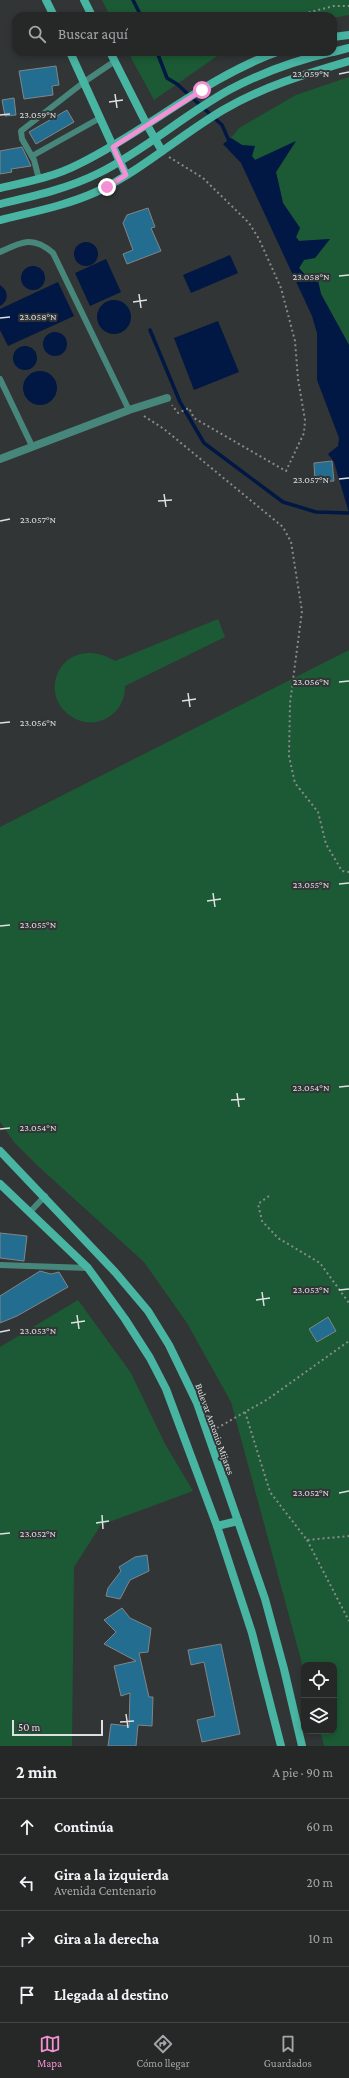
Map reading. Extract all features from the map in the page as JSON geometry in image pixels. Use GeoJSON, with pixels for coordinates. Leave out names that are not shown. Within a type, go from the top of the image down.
{"type":"FeatureCollection","features":[{"type":"Feature","properties":{"kind":"main road"},"geometry":{"type":"LineString","coordinates":[[46,0],[52,12]]}},
{"type":"Feature","properties":{"kind":"main road"},"geometry":{"type":"LineString","coordinates":[[84,0],[90,12]]}},
{"type":"Feature","properties":{"kind":"main road"},"geometry":{"type":"LineString","coordinates":[[337,36],[349,35]]}},
{"type":"Feature","properties":{"kind":"main road"},"geometry":{"type":"LineString","coordinates":[[337,51],[349,48]]}},
{"type":"Feature","properties":{"kind":"main road"},"geometry":{"type":"LineString","coordinates":[[72,56],[126,175]]}},
{"type":"Feature","properties":{"kind":"main road"},"geometry":{"type":"LineString","coordinates":[[112,56],[162,151]]}},
{"type":"Feature","properties":{"kind":"main road"},"geometry":{"type":"LineString","coordinates":[[0,188],[39,179],[69,169],[113,147],[238,69],[268,56]]}},
{"type":"Feature","properties":{"kind":"main road"},"geometry":{"type":"LineString","coordinates":[[0,204],[64,188],[111,166],[230,90],[275,70],[319,56]]}},
{"type":"Feature","properties":{"kind":"main road"},"geometry":{"type":"LineString","coordinates":[[0,220],[82,198],[107,187],[228,108],[264,90],[299,76],[349,61]]}},
{"type":"Feature","properties":{"kind":"main road","name":"Bulevar Antonio Mijares"},"geometry":{"type":"LineString","coordinates":[[0,1151],[45,1196],[115,1272],[148,1311],[175,1358],[197,1404],[265,1599],[284,1669],[302,1746]]}},
{"type":"Feature","properties":{"kind":"main road"},"geometry":{"type":"LineString","coordinates":[[0,1184],[88,1268],[125,1319],[150,1358],[166,1389],[217,1526],[252,1633],[281,1746]]}},
{"type":"Feature","properties":{"kind":"main road"},"geometry":{"type":"LineString","coordinates":[[217,1526],[238,1521]]}},
{"type":"Feature","properties":{"kind":"street"},"geometry":{"type":"LineString","coordinates":[[0,459],[131,409],[167,398]]}},
{"type":"Feature","properties":{"kind":"lane"},"geometry":{"type":"LineString","coordinates":[[39,179],[32,156],[22,139],[21,131],[84,82],[114,61]]}},
{"type":"Feature","properties":{"kind":"lane"},"geometry":{"type":"LineString","coordinates":[[32,156],[100,118]]}},
{"type":"Feature","properties":{"kind":"lane"},"geometry":{"type":"LineString","coordinates":[[0,252],[20,243],[32,241],[45,246],[56,257],[131,409]]}},
{"type":"Feature","properties":{"kind":"lane"},"geometry":{"type":"LineString","coordinates":[[0,379],[32,446]]}},
{"type":"Feature","properties":{"kind":"lane"},"geometry":{"type":"LineString","coordinates":[[30,1212],[45,1196]]}},
{"type":"Feature","properties":{"kind":"lane"},"geometry":{"type":"LineString","coordinates":[[0,1265],[88,1268]]}},
{"type":"Feature","properties":{"kind":"path"},"geometry":{"type":"LineString","coordinates":[[310,12],[334,6],[349,6]]}},
{"type":"Feature","properties":{"kind":"path"},"geometry":{"type":"LineString","coordinates":[[162,151],[170,159],[203,178],[249,222],[259,239],[282,288],[292,323],[298,379],[305,420],[304,433],[286,471],[194,418],[189,408],[178,413]]}},
{"type":"Feature","properties":{"kind":"path"},"geometry":{"type":"LineString","coordinates":[[131,409],[164,429],[277,522],[283,528],[291,542],[302,611],[290,703],[289,756],[295,783],[318,812],[326,844],[342,871],[349,872]]}},
{"type":"Feature","properties":{"kind":"path"},"geometry":{"type":"LineString","coordinates":[[269,1196],[258,1204],[262,1221],[278,1238],[320,1263],[349,1304]]}},
{"type":"Feature","properties":{"kind":"path"},"geometry":{"type":"LineString","coordinates":[[207,1434],[268,1399],[349,1341]]}},
{"type":"Feature","properties":{"kind":"path"},"geometry":{"type":"LineString","coordinates":[[245,1412],[270,1492],[307,1540],[349,1621]]}},
{"type":"Feature","properties":{"kind":"path"},"geometry":{"type":"LineString","coordinates":[[307,1540],[349,1536]]}},
{"type":"Feature","properties":{"kind":"green space"},"geometry":{"type":"Polygon","coordinates":[[[102,0],[349,0],[349,15],[337,17],[337,12],[108,12],[102,0]]]}},
{"type":"Feature","properties":{"kind":"green space"},"geometry":{"type":"Polygon","coordinates":[[[130,56],[217,56],[154,100],[130,56]]]}},
{"type":"Feature","properties":{"kind":"green space"},"geometry":{"type":"Polygon","coordinates":[[[349,77],[349,345],[321,294],[317,277],[306,276],[299,268],[304,260],[330,239],[299,241],[296,237],[300,228],[283,203],[276,172],[295,142],[255,160],[242,145],[231,138],[239,128],[296,95],[349,77]]]}},
{"type":"Feature","properties":{"kind":"green space"},"geometry":{"type":"Polygon","coordinates":[[[218,619],[225,637],[125,686],[124,696],[120,705],[115,712],[104,720],[89,722],[78,720],[64,710],[56,698],[55,684],[59,671],[68,661],[80,654],[96,654],[115,661],[218,619]]]}},
{"type":"Feature","properties":{"kind":"green space"},"geometry":{"type":"Polygon","coordinates":[[[349,650],[349,1746],[324,1746],[321,1734],[337,1734],[337,1662],[302,1662],[231,1402],[187,1323],[144,1262],[39,1167],[14,1142],[0,1122],[0,827],[349,650]]]}},
{"type":"Feature","properties":{"kind":"green space"},"geometry":{"type":"Polygon","coordinates":[[[78,1300],[131,1373],[165,1444],[193,1491],[101,1525],[74,1567],[72,1746],[0,1746],[0,1347],[78,1300]]]}},
{"type":"Feature","properties":{"kind":"water"},"geometry":{"type":"Polygon","coordinates":[[[231,138],[242,145],[255,146],[252,156],[255,160],[296,141],[276,172],[283,203],[300,228],[296,237],[299,241],[330,239],[315,258],[304,260],[299,268],[306,276],[317,276],[321,294],[349,345],[349,513],[334,462],[328,454],[338,446],[339,438],[317,380],[317,333],[312,316],[241,163],[223,144],[231,138]]]}},
{"type":"Feature","properties":{"kind":"water"},"geometry":{"type":"Polygon","coordinates":[[[86,242],[91,243],[97,249],[97,259],[91,265],[86,266],[81,265],[75,259],[74,254],[75,249],[81,243],[86,242]]]}},
{"type":"Feature","properties":{"kind":"water"},"geometry":{"type":"Polygon","coordinates":[[[230,255],[238,273],[191,293],[183,275],[230,255]]]}},
{"type":"Feature","properties":{"kind":"water"},"geometry":{"type":"Polygon","coordinates":[[[106,259],[121,292],[90,306],[75,273],[106,259]]]}},
{"type":"Feature","properties":{"kind":"water"},"geometry":{"type":"Polygon","coordinates":[[[33,266],[38,267],[44,273],[44,283],[38,289],[33,290],[28,289],[22,283],[21,278],[22,273],[28,267],[33,266]]]}},
{"type":"Feature","properties":{"kind":"water"},"geometry":{"type":"Polygon","coordinates":[[[58,282],[74,316],[8,346],[0,330],[0,309],[58,282]]]}},
{"type":"Feature","properties":{"kind":"water"},"geometry":{"type":"Polygon","coordinates":[[[0,285],[5,290],[7,296],[3,304],[0,306],[0,285]]]}},
{"type":"Feature","properties":{"kind":"water"},"geometry":{"type":"Polygon","coordinates":[[[111,300],[117,300],[121,301],[128,307],[131,317],[130,324],[124,331],[117,334],[111,334],[107,333],[100,327],[97,320],[97,314],[98,310],[104,303],[111,300]]]}},
{"type":"Feature","properties":{"kind":"water"},"geometry":{"type":"Polygon","coordinates":[[[218,321],[239,372],[194,390],[174,338],[218,321]]]}},
{"type":"Feature","properties":{"kind":"water"},"geometry":{"type":"Polygon","coordinates":[[[55,332],[60,333],[66,339],[66,349],[60,355],[55,356],[50,355],[44,349],[43,344],[44,339],[50,333],[55,332]]]}},
{"type":"Feature","properties":{"kind":"water"},"geometry":{"type":"Polygon","coordinates":[[[25,346],[30,347],[36,353],[36,363],[30,369],[25,370],[20,369],[14,363],[13,358],[14,353],[20,347],[25,346]]]}},
{"type":"Feature","properties":{"kind":"water"},"geometry":{"type":"Polygon","coordinates":[[[37,371],[43,371],[47,372],[54,378],[57,388],[56,395],[50,402],[43,405],[37,405],[33,404],[26,398],[23,391],[23,385],[24,381],[30,374],[37,371]]]}},
{"type":"Feature","properties":{"kind":"building"},"geometry":{"type":"Polygon","coordinates":[[[56,66],[59,85],[52,86],[53,95],[24,99],[19,71],[56,66]]]}},
{"type":"Feature","properties":{"kind":"building"},"geometry":{"type":"Polygon","coordinates":[[[14,98],[16,115],[5,116],[2,100],[14,98]]]}},
{"type":"Feature","properties":{"kind":"building"},"geometry":{"type":"Polygon","coordinates":[[[67,110],[74,122],[36,144],[29,132],[67,110]]]}},
{"type":"Feature","properties":{"kind":"building"},"geometry":{"type":"Polygon","coordinates":[[[22,147],[31,166],[11,169],[12,172],[0,174],[0,151],[22,147]]]}},
{"type":"Feature","properties":{"kind":"building"},"geometry":{"type":"Polygon","coordinates":[[[148,208],[155,227],[151,228],[161,251],[127,264],[123,254],[133,250],[123,223],[127,215],[148,208]]]}},
{"type":"Feature","properties":{"kind":"building"},"geometry":{"type":"Polygon","coordinates":[[[332,461],[334,481],[315,482],[314,463],[332,461]]]}},
{"type":"Feature","properties":{"kind":"building"},"geometry":{"type":"Polygon","coordinates":[[[0,1233],[27,1236],[24,1261],[0,1258],[0,1233]]]}},
{"type":"Feature","properties":{"kind":"building"},"geometry":{"type":"Polygon","coordinates":[[[40,1271],[51,1274],[59,1272],[68,1287],[17,1316],[0,1323],[0,1296],[40,1271]]]}},
{"type":"Feature","properties":{"kind":"building"},"geometry":{"type":"Polygon","coordinates":[[[328,1317],[336,1331],[317,1342],[309,1329],[328,1317]]]}},
{"type":"Feature","properties":{"kind":"building"},"geometry":{"type":"Polygon","coordinates":[[[147,1555],[149,1571],[130,1580],[120,1599],[106,1596],[108,1588],[121,1571],[119,1567],[135,1557],[147,1555]]]}},
{"type":"Feature","properties":{"kind":"building"},"geometry":{"type":"Polygon","coordinates":[[[122,1608],[130,1618],[151,1628],[148,1652],[139,1653],[149,1697],[153,1697],[152,1726],[138,1725],[136,1746],[108,1746],[111,1724],[129,1726],[130,1693],[121,1696],[114,1666],[136,1661],[104,1644],[116,1632],[104,1620],[122,1608]]]}},
{"type":"Feature","properties":{"kind":"building"},"geometry":{"type":"Polygon","coordinates":[[[221,1644],[240,1734],[202,1742],[197,1720],[215,1716],[204,1662],[191,1665],[188,1650],[221,1644]]]}},
{"type":"Feature","properties":{"kind":"waterway"},"geometry":{"type":"LineString","coordinates":[[133,0],[139,12]]}},
{"type":"Feature","properties":{"kind":"waterway"},"geometry":{"type":"LineString","coordinates":[[159,56],[167,78],[177,84],[222,125],[230,143]]}},
{"type":"Feature","properties":{"kind":"waterway"},"geometry":{"type":"LineString","coordinates":[[150,330],[180,402],[204,443],[283,502],[316,512],[349,513]]}},
{"type":"Feature","properties":{"kind":"route"},"geometry":{"type":"LineString","coordinates":[[107,187],[126,175],[113,147],[202,90]]}}]}
